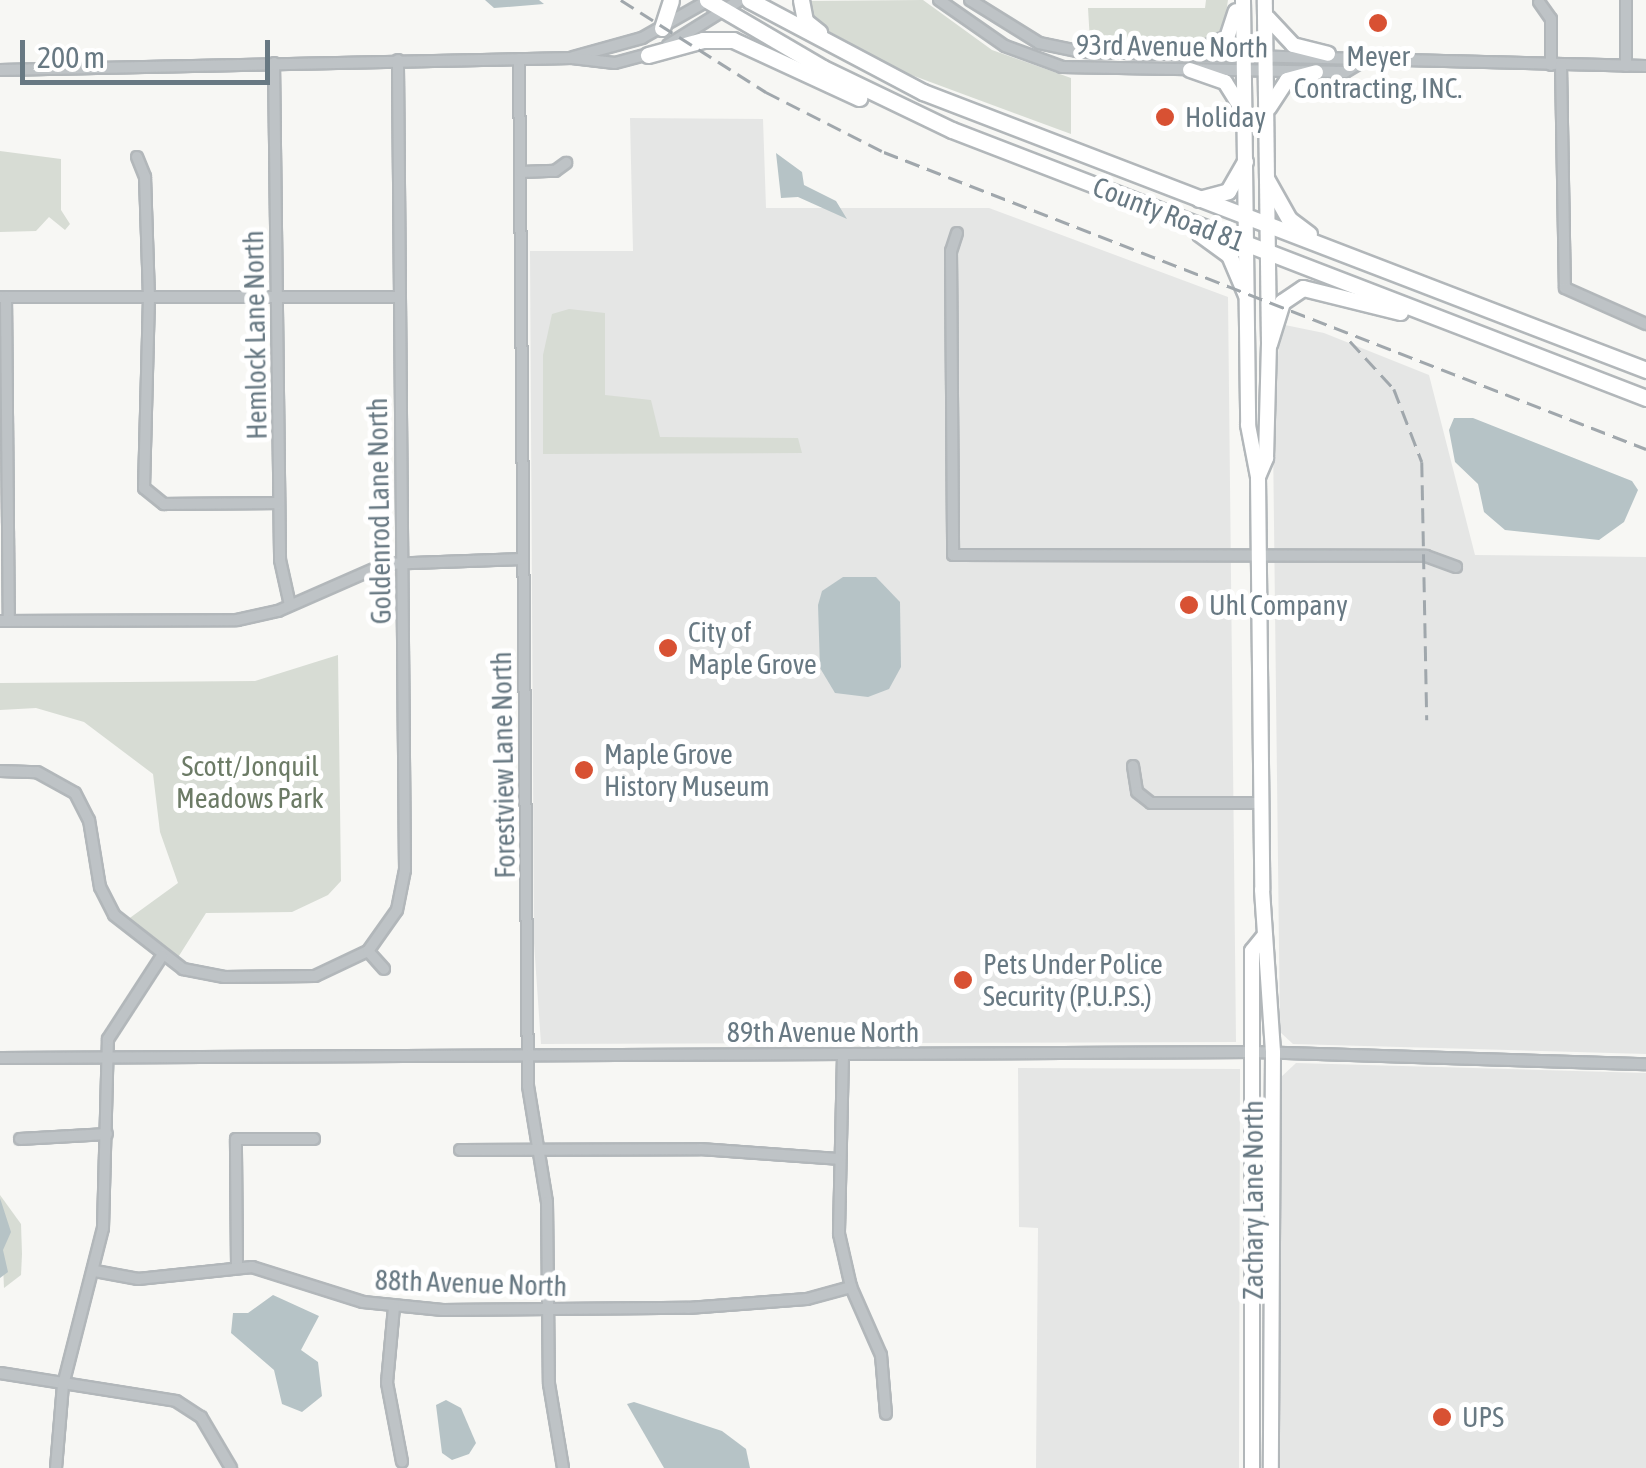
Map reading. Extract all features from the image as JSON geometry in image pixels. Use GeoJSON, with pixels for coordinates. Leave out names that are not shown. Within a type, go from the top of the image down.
{"type":"FeatureCollection","features":[{"type":"Feature","properties":{"kind":"highway"},"geometry":{"type":"LineString","coordinates":[[662,28],[671,0]]}},
{"type":"Feature","properties":{"kind":"highway","name":"County Road 81"},"geometry":{"type":"LineString","coordinates":[[708,0],[931,120],[1646,398]]}},
{"type":"Feature","properties":{"kind":"highway","name":"County Road 81"},"geometry":{"type":"LineString","coordinates":[[749,0],[884,74],[1267,226],[1646,370]]}},
{"type":"Feature","properties":{"kind":"highway"},"geometry":{"type":"LineString","coordinates":[[800,0],[814,29],[884,74]]}},
{"type":"Feature","properties":{"kind":"highway"},"geometry":{"type":"LineString","coordinates":[[648,55],[702,40],[733,40],[879,106],[931,120]]}},
{"type":"Feature","properties":{"kind":"highway"},"geometry":{"type":"LineString","coordinates":[[1199,199],[1228,192],[1245,162]]}},
{"type":"Feature","properties":{"kind":"highway"},"geometry":{"type":"LineString","coordinates":[[1267,180],[1295,225],[1399,274]]}},
{"type":"Feature","properties":{"kind":"highway"},"geometry":{"type":"LineString","coordinates":[[1134,201],[1219,245],[1246,295]]}},
{"type":"Feature","properties":{"kind":"highway"},"geometry":{"type":"LineString","coordinates":[[1268,344],[1282,302],[1303,288],[1475,332]]}},
{"type":"Feature","properties":{"kind":"main road"},"geometry":{"type":"LineString","coordinates":[[1195,53],[1230,34],[1240,0]]}},
{"type":"Feature","properties":{"kind":"main road","name":"Zachary Lane North"},"geometry":{"type":"LineString","coordinates":[[1240,0],[1249,452],[1258,477],[1264,936],[1270,949],[1271,1468]]}},
{"type":"Feature","properties":{"kind":"main road"},"geometry":{"type":"LineString","coordinates":[[1265,5],[1282,39],[1328,54]]}},
{"type":"Feature","properties":{"kind":"main road","name":"Zachary Lane North"},"geometry":{"type":"LineString","coordinates":[[1258,477],[1266,458],[1268,344],[1265,5]]}},
{"type":"Feature","properties":{"kind":"main road"},"geometry":{"type":"LineString","coordinates":[[1190,70],[1230,86],[1244,120]]}},
{"type":"Feature","properties":{"kind":"main road"},"geometry":{"type":"LineString","coordinates":[[1266,118],[1280,86],[1316,72]]}},
{"type":"Feature","properties":{"kind":"main road","name":"Zachary Lane North"},"geometry":{"type":"LineString","coordinates":[[1252,1468],[1252,950],[1264,936]]}},
{"type":"Feature","properties":{"kind":"street"},"geometry":{"type":"LineString","coordinates":[[572,58],[662,28],[708,0]]}},
{"type":"Feature","properties":{"kind":"street"},"geometry":{"type":"LineString","coordinates":[[0,70],[572,58],[615,63],[648,55],[740,0]]}},
{"type":"Feature","properties":{"kind":"street","name":"93rd Avenue North"},"geometry":{"type":"LineString","coordinates":[[939,0],[1005,46],[1047,64],[1316,72],[1345,72],[1360,64]]}},
{"type":"Feature","properties":{"kind":"street","name":"93rd Avenue North"},"geometry":{"type":"LineString","coordinates":[[970,0],[1015,32],[1065,50],[1328,54],[1360,64],[1646,66]]}},
{"type":"Feature","properties":{"kind":"street"},"geometry":{"type":"LineString","coordinates":[[1626,0],[1626,66]]}},
{"type":"Feature","properties":{"kind":"street"},"geometry":{"type":"LineString","coordinates":[[1540,2],[1552,18],[1565,288],[1646,324]]}},
{"type":"Feature","properties":{"kind":"street","name":"Forestview Lane North"},"geometry":{"type":"LineString","coordinates":[[519,59],[529,1056],[537,1150],[548,1202],[550,1394],[564,1468]]}},
{"type":"Feature","properties":{"kind":"street","name":"Goldenrod Lane North"},"geometry":{"type":"LineString","coordinates":[[368,951],[397,910],[406,870],[398,60]]}},
{"type":"Feature","properties":{"kind":"street","name":"Hemlock Lane North"},"geometry":{"type":"LineString","coordinates":[[274,64],[281,572],[290,605]]}},
{"type":"Feature","properties":{"kind":"street"},"geometry":{"type":"LineString","coordinates":[[137,157],[145,177],[149,297],[141,430],[147,494],[164,504],[279,504]]}},
{"type":"Feature","properties":{"kind":"street"},"geometry":{"type":"LineString","coordinates":[[521,172],[555,172],[566,164]]}},
{"type":"Feature","properties":{"kind":"street"},"geometry":{"type":"LineString","coordinates":[[957,233],[951,251],[953,554],[1430,556],[1456,566]]}},
{"type":"Feature","properties":{"kind":"street"},"geometry":{"type":"LineString","coordinates":[[399,298],[3,297],[5,621],[236,620],[290,605],[402,560],[524,558]]}},
{"type":"Feature","properties":{"kind":"street"},"geometry":{"type":"LineString","coordinates":[[1133,766],[1136,792],[1151,803],[1261,803]]}},
{"type":"Feature","properties":{"kind":"street"},"geometry":{"type":"LineString","coordinates":[[0,771],[37,772],[75,793],[89,820],[106,902],[162,956],[202,975],[315,976],[368,951],[384,968]]}},
{"type":"Feature","properties":{"kind":"street"},"geometry":{"type":"LineString","coordinates":[[56,1468],[63,1385],[96,1271],[111,1026],[162,956]]}},
{"type":"Feature","properties":{"kind":"street","name":"89th Avenue North"},"geometry":{"type":"LineString","coordinates":[[0,1058],[1254,1052],[1646,1064]]}},
{"type":"Feature","properties":{"kind":"street"},"geometry":{"type":"LineString","coordinates":[[843,1055],[839,1234],[851,1288],[881,1355],[886,1414]]}},
{"type":"Feature","properties":{"kind":"street"},"geometry":{"type":"LineString","coordinates":[[20,1139],[107,1134]]}},
{"type":"Feature","properties":{"kind":"street"},"geometry":{"type":"LineString","coordinates":[[237,1266],[236,1139],[314,1139]]}},
{"type":"Feature","properties":{"kind":"street"},"geometry":{"type":"LineString","coordinates":[[460,1150],[700,1149],[838,1158]]}},
{"type":"Feature","properties":{"kind":"street","name":"88th Avenue North"},"geometry":{"type":"LineString","coordinates":[[96,1271],[138,1278],[237,1266],[394,1308],[688,1308],[807,1300],[851,1288]]}},
{"type":"Feature","properties":{"kind":"street"},"geometry":{"type":"LineString","coordinates":[[394,1308],[387,1383],[402,1462]]}},
{"type":"Feature","properties":{"kind":"street"},"geometry":{"type":"LineString","coordinates":[[0,1373],[183,1404],[201,1417],[231,1468]]}},
{"type":"Feature","properties":{"kind":"shaded area"},"geometry":{"type":"Polygon","coordinates":[[[485,0],[539,0],[544,4],[494,8],[485,0]]]}},
{"type":"Feature","properties":{"kind":"shaded area"},"geometry":{"type":"Polygon","coordinates":[[[630,118],[763,119],[766,208],[989,208],[1228,297],[1236,1042],[541,1044],[534,943],[530,251],[633,251],[630,118]]]}},
{"type":"Feature","properties":{"kind":"shaded area"},"geometry":{"type":"Polygon","coordinates":[[[776,153],[802,172],[804,185],[836,201],[847,219],[798,197],[781,198],[776,153]]]}},
{"type":"Feature","properties":{"kind":"shaded area"},"geometry":{"type":"Polygon","coordinates":[[[1280,324],[1324,333],[1429,375],[1475,555],[1646,557],[1646,1054],[1293,1044],[1280,1032],[1273,439],[1280,324]]]}},
{"type":"Feature","properties":{"kind":"shaded area"},"geometry":{"type":"Polygon","coordinates":[[[1454,418],[1473,418],[1632,481],[1638,490],[1624,522],[1599,540],[1505,530],[1484,512],[1478,484],[1455,462],[1449,430],[1454,418]]]}},
{"type":"Feature","properties":{"kind":"shaded area"},"geometry":{"type":"Polygon","coordinates":[[[843,577],[876,577],[900,602],[901,667],[889,689],[868,697],[835,693],[820,668],[818,605],[822,591],[843,577]]]}},
{"type":"Feature","properties":{"kind":"shaded area"},"geometry":{"type":"Polygon","coordinates":[[[1296,1063],[1646,1073],[1646,1468],[1279,1468],[1279,1079],[1296,1063]]]}},
{"type":"Feature","properties":{"kind":"shaded area"},"geometry":{"type":"Polygon","coordinates":[[[1018,1068],[1240,1069],[1239,1468],[1036,1468],[1038,1228],[1019,1227],[1018,1068]]]}},
{"type":"Feature","properties":{"kind":"shaded area"},"geometry":{"type":"Polygon","coordinates":[[[0,1198],[11,1232],[3,1250],[8,1272],[0,1278],[0,1198]]]}},
{"type":"Feature","properties":{"kind":"shaded area"},"geometry":{"type":"Polygon","coordinates":[[[273,1295],[319,1316],[301,1350],[318,1362],[322,1396],[302,1412],[282,1404],[274,1370],[231,1333],[233,1313],[248,1313],[273,1295]]]}},
{"type":"Feature","properties":{"kind":"shaded area"},"geometry":{"type":"Polygon","coordinates":[[[446,1400],[461,1408],[476,1443],[469,1454],[452,1460],[442,1453],[436,1405],[446,1400]]]}},
{"type":"Feature","properties":{"kind":"shaded area"},"geometry":{"type":"Polygon","coordinates":[[[634,1402],[722,1431],[746,1449],[750,1468],[664,1468],[627,1404],[634,1402]]]}},
{"type":"Feature","properties":{"kind":"green space"},"geometry":{"type":"Polygon","coordinates":[[[923,0],[992,50],[1071,78],[1071,134],[906,73],[819,26],[807,1],[923,0]]]}},
{"type":"Feature","properties":{"kind":"green space"},"geometry":{"type":"Polygon","coordinates":[[[1206,0],[1228,0],[1224,26],[1211,39],[1090,42],[1088,8],[1205,8],[1206,0]]]}},
{"type":"Feature","properties":{"kind":"green space"},"geometry":{"type":"Polygon","coordinates":[[[0,151],[61,159],[61,210],[70,224],[65,230],[49,217],[36,231],[0,232],[0,151]]]}},
{"type":"Feature","properties":{"kind":"green space"},"geometry":{"type":"Polygon","coordinates":[[[569,309],[605,313],[605,395],[651,400],[660,437],[798,438],[802,453],[543,454],[543,355],[552,314],[569,309]]]}},
{"type":"Feature","properties":{"kind":"green space","name":"Scott/Jonquil Meadows Park"},"geometry":{"type":"Polygon","coordinates":[[[338,655],[341,881],[328,895],[292,912],[206,913],[177,959],[127,920],[178,883],[160,832],[153,774],[84,722],[36,708],[0,710],[0,683],[255,681],[338,655]]]}},
{"type":"Feature","properties":{"kind":"green space"},"geometry":{"type":"Polygon","coordinates":[[[0,1195],[21,1224],[21,1275],[4,1288],[0,1195]]]}},
{"type":"Feature","properties":{"kind":"railway"},"geometry":{"type":"LineString","coordinates":[[621,0],[766,92],[884,152],[1646,449]]}},
{"type":"Feature","properties":{"kind":"railway"},"geometry":{"type":"LineString","coordinates":[[1350,341],[1394,389],[1422,462],[1427,720]]}},
{"type":"Feature","properties":{"kind":"place","name":"Meyer Contracting, INC."},"geometry":{"type":"Point","coordinates":[1378,23]}},
{"type":"Feature","properties":{"kind":"place","name":"Holiday"},"geometry":{"type":"Point","coordinates":[1165,117]}},
{"type":"Feature","properties":{"kind":"place","name":"Uhl Company"},"geometry":{"type":"Point","coordinates":[1189,605]}},
{"type":"Feature","properties":{"kind":"place","name":"City of Maple Grove"},"geometry":{"type":"Point","coordinates":[668,648]}},
{"type":"Feature","properties":{"kind":"place","name":"Maple Grove History Museum"},"geometry":{"type":"Point","coordinates":[584,770]}},
{"type":"Feature","properties":{"kind":"place","name":"Pets Under Police Security (P.U.P.S.)"},"geometry":{"type":"Point","coordinates":[963,980]}},
{"type":"Feature","properties":{"kind":"place","name":"UPS"},"geometry":{"type":"Point","coordinates":[1442,1417]}}]}
